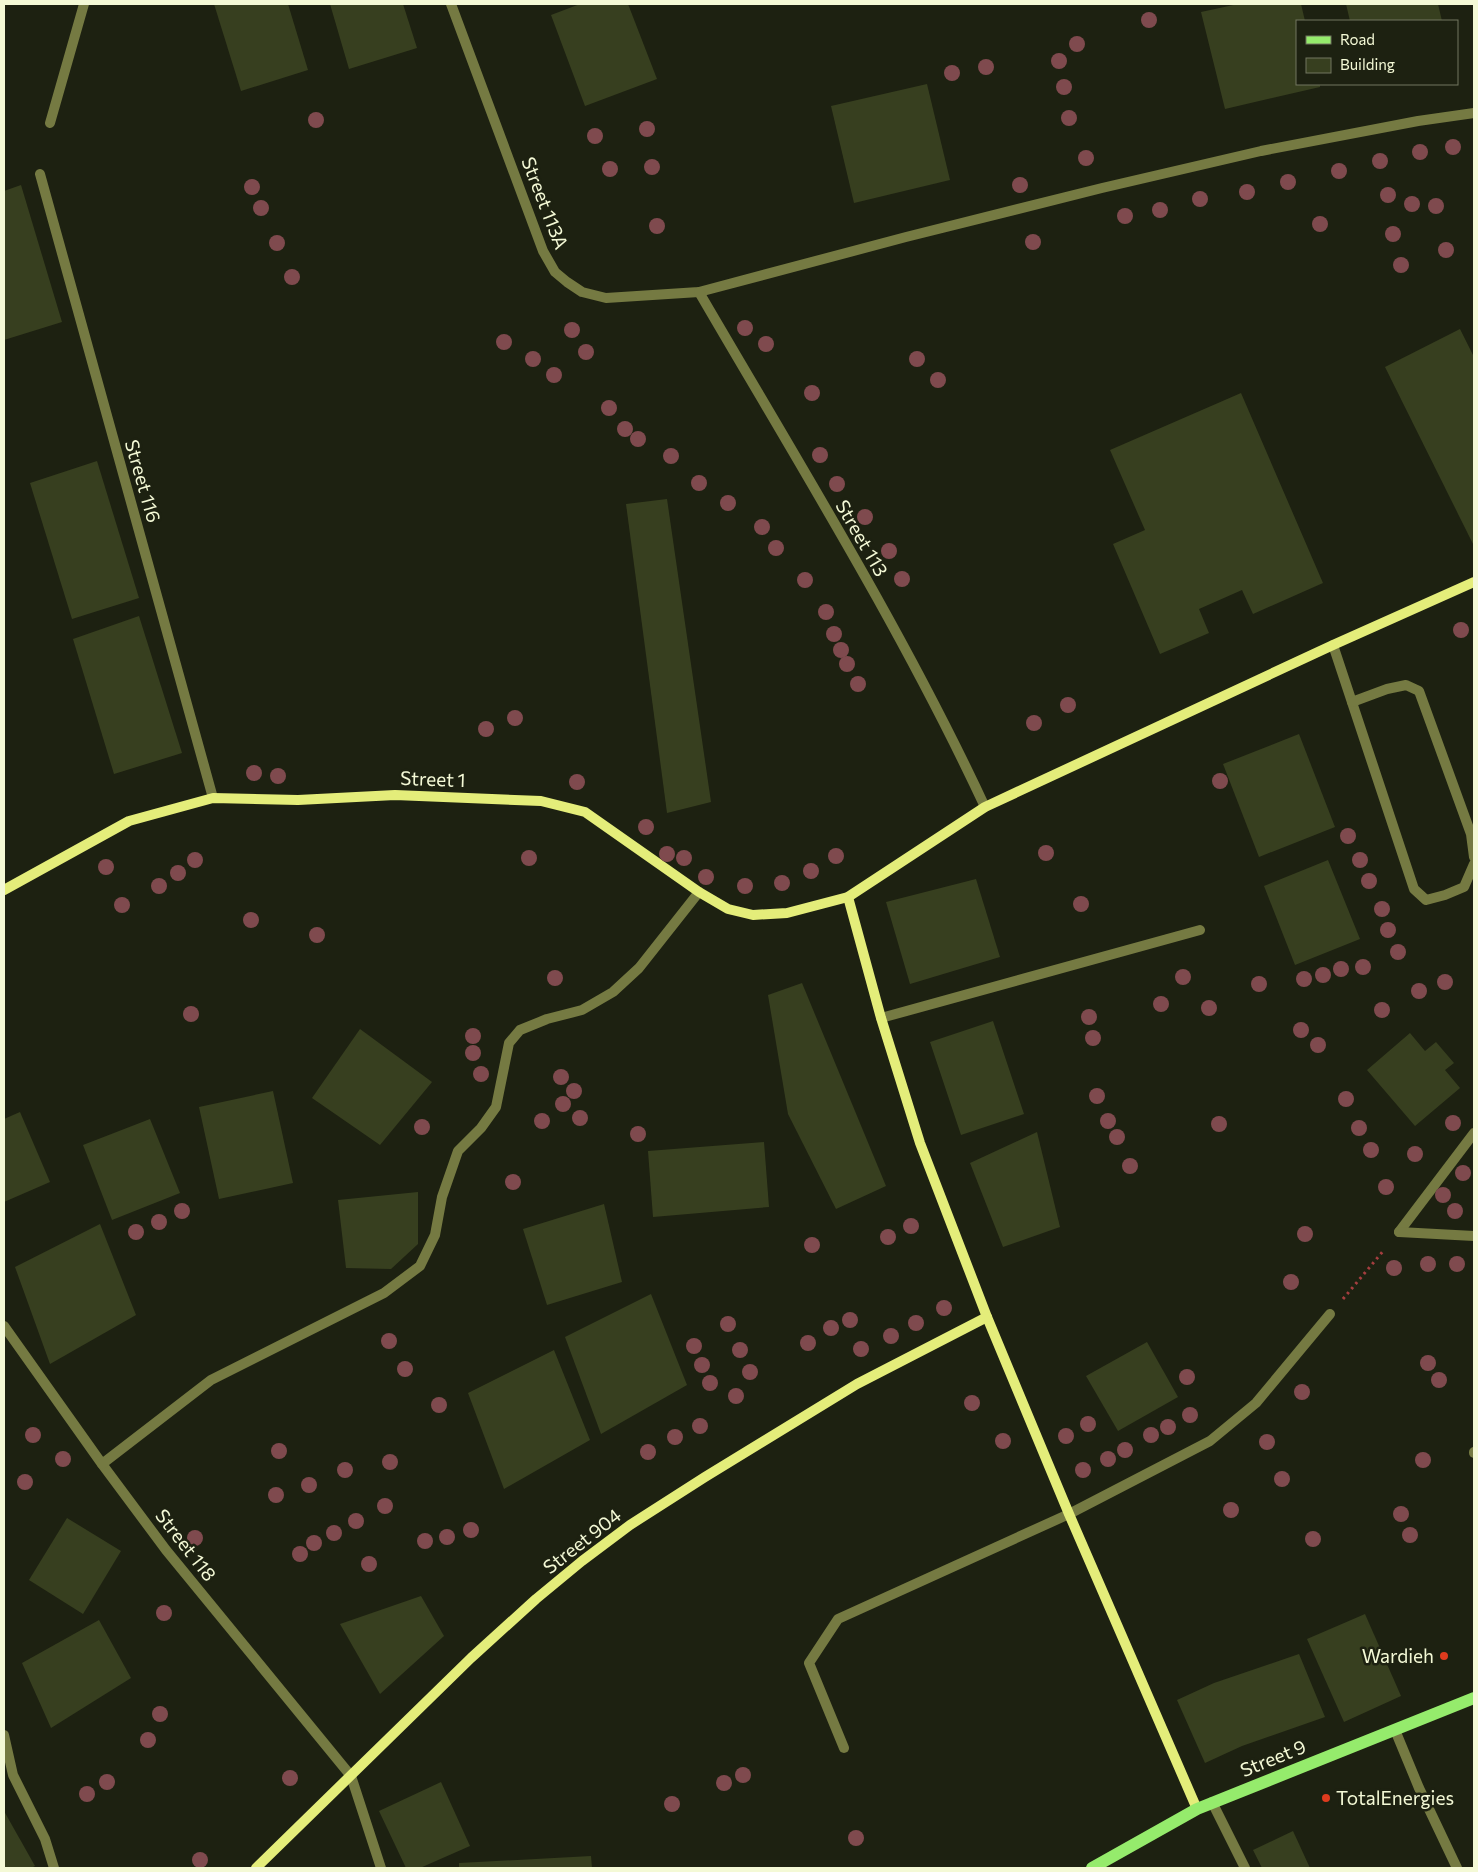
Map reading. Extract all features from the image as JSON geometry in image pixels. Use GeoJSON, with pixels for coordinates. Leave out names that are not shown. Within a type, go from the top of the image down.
{"type":"FeatureCollection","features":[{"type":"Feature","properties":{"kind":"main road","name":"Street 1"},"geometry":{"type":"LineString","coordinates":[[4,890],[129,821],[213,798],[298,800],[395,795],[541,801],[585,812],[699,892],[728,909],[753,915],[787,914],[848,897],[985,807],[1333,645],[1474,582]]}},
{"type":"Feature","properties":{"kind":"main road"},"geometry":{"type":"LineString","coordinates":[[848,897],[880,1018],[920,1143],[986,1317],[1197,1809]]}},
{"type":"Feature","properties":{"kind":"main road","name":"Street 904"},"geometry":{"type":"LineString","coordinates":[[256,1868],[471,1658],[582,1561],[630,1526],[705,1477],[857,1384],[986,1317]]}},
{"type":"Feature","properties":{"kind":"main road","name":"Street 9"},"geometry":{"type":"LineString","coordinates":[[1092,1868],[1212,1802],[1474,1698]]}},
{"type":"Feature","properties":{"kind":"street"},"geometry":{"type":"LineString","coordinates":[[50,124],[84,4]]}},
{"type":"Feature","properties":{"kind":"street","name":"Street 113A"},"geometry":{"type":"LineString","coordinates":[[451,4],[543,251],[555,272],[582,292],[606,298],[699,292],[906,237],[1261,151],[1418,121],[1474,113]]}},
{"type":"Feature","properties":{"kind":"street","name":"Street 116"},"geometry":{"type":"LineString","coordinates":[[40,174],[213,798]]}},
{"type":"Feature","properties":{"kind":"street","name":"Street 113"},"geometry":{"type":"LineString","coordinates":[[699,292],[880,604],[950,733],[985,807]]}},
{"type":"Feature","properties":{"kind":"street"},"geometry":{"type":"LineString","coordinates":[[1333,645],[1414,889],[1426,900],[1445,895],[1464,887],[1474,864]]}},
{"type":"Feature","properties":{"kind":"street"},"geometry":{"type":"LineString","coordinates":[[1352,702],[1387,689],[1406,685],[1419,691],[1470,834],[1474,857]]}},
{"type":"Feature","properties":{"kind":"street"},"geometry":{"type":"LineString","coordinates":[[102,1464],[211,1380],[384,1293],[420,1266],[435,1235],[442,1198],[458,1151],[481,1128],[496,1108],[509,1043],[520,1030],[546,1019],[582,1010],[613,992],[639,968],[699,892]]}},
{"type":"Feature","properties":{"kind":"street"},"geometry":{"type":"LineString","coordinates":[[880,1018],[1200,930]]}},
{"type":"Feature","properties":{"kind":"street"},"geometry":{"type":"LineString","coordinates":[[1399,1232],[1474,1133]]}},
{"type":"Feature","properties":{"kind":"street"},"geometry":{"type":"LineString","coordinates":[[1399,1232],[1474,1236]]}},
{"type":"Feature","properties":{"kind":"street"},"geometry":{"type":"LineString","coordinates":[[844,1748],[809,1663],[838,1619],[1069,1514],[1210,1441],[1256,1403],[1330,1314]]}},
{"type":"Feature","properties":{"kind":"street","name":"Street 118"},"geometry":{"type":"LineString","coordinates":[[4,1326],[166,1550],[351,1776]]}},
{"type":"Feature","properties":{"kind":"street"},"geometry":{"type":"LineString","coordinates":[[1395,1730],[1419,1788],[1457,1868]]}},
{"type":"Feature","properties":{"kind":"street"},"geometry":{"type":"LineString","coordinates":[[4,1735],[13,1775],[44,1839],[54,1868]]}},
{"type":"Feature","properties":{"kind":"street"},"geometry":{"type":"LineString","coordinates":[[351,1776],[382,1868]]}},
{"type":"Feature","properties":{"kind":"street"},"geometry":{"type":"LineString","coordinates":[[1212,1802],[1245,1868]]}},
{"type":"Feature","properties":{"kind":"path"},"geometry":{"type":"LineString","coordinates":[[1330,1314],[1399,1232]]}},
{"type":"Feature","properties":{"kind":"building"},"geometry":{"type":"Polygon","coordinates":[[[214,4],[288,4],[308,70],[241,91],[214,4]]]}},
{"type":"Feature","properties":{"kind":"building"},"geometry":{"type":"Polygon","coordinates":[[[330,4],[403,4],[417,48],[349,69],[330,4]]]}},
{"type":"Feature","properties":{"kind":"building"},"geometry":{"type":"Polygon","coordinates":[[[580,4],[628,4],[657,79],[585,106],[551,15],[580,4]]]}},
{"type":"Feature","properties":{"kind":"building"},"geometry":{"type":"Polygon","coordinates":[[[1238,4],[1301,4],[1305,20],[1296,20],[1296,85],[1320,85],[1320,87],[1225,109],[1201,12],[1238,4]]]}},
{"type":"Feature","properties":{"kind":"building"},"geometry":{"type":"Polygon","coordinates":[[[1346,4],[1438,4],[1442,20],[1350,20],[1346,4]]]}},
{"type":"Feature","properties":{"kind":"building"},"geometry":{"type":"Polygon","coordinates":[[[927,84],[950,180],[854,203],[831,106],[927,84]]]}},
{"type":"Feature","properties":{"kind":"building"},"geometry":{"type":"Polygon","coordinates":[[[21,185],[62,322],[4,340],[4,191],[21,185]]]}},
{"type":"Feature","properties":{"kind":"building"},"geometry":{"type":"Polygon","coordinates":[[[1460,329],[1474,357],[1474,546],[1385,367],[1460,329]]]}},
{"type":"Feature","properties":{"kind":"building"},"geometry":{"type":"Polygon","coordinates":[[[1241,393],[1323,583],[1253,614],[1242,590],[1199,609],[1209,633],[1160,654],[1113,544],[1145,530],[1110,450],[1241,393]]]}},
{"type":"Feature","properties":{"kind":"building"},"geometry":{"type":"Polygon","coordinates":[[[97,461],[139,598],[72,619],[30,483],[97,461]]]}},
{"type":"Feature","properties":{"kind":"building"},"geometry":{"type":"Polygon","coordinates":[[[667,499],[711,802],[667,813],[626,504],[667,499]]]}},
{"type":"Feature","properties":{"kind":"building"},"geometry":{"type":"Polygon","coordinates":[[[139,616],[182,753],[114,774],[73,639],[139,616]]]}},
{"type":"Feature","properties":{"kind":"building"},"geometry":{"type":"Polygon","coordinates":[[[1299,734],[1335,827],[1259,857],[1223,764],[1299,734]]]}},
{"type":"Feature","properties":{"kind":"building"},"geometry":{"type":"Polygon","coordinates":[[[1328,860],[1360,939],[1295,965],[1264,886],[1328,860]]]}},
{"type":"Feature","properties":{"kind":"building"},"geometry":{"type":"Polygon","coordinates":[[[976,879],[1000,957],[910,984],[886,902],[976,879]]]}},
{"type":"Feature","properties":{"kind":"building"},"geometry":{"type":"Polygon","coordinates":[[[802,983],[886,1186],[836,1209],[788,1114],[768,995],[802,983]]]}},
{"type":"Feature","properties":{"kind":"building"},"geometry":{"type":"Polygon","coordinates":[[[993,1021],[1024,1114],[961,1135],[930,1042],[993,1021]]]}},
{"type":"Feature","properties":{"kind":"building"},"geometry":{"type":"Polygon","coordinates":[[[360,1029],[432,1082],[380,1145],[312,1098],[360,1029]]]}},
{"type":"Feature","properties":{"kind":"building"},"geometry":{"type":"Polygon","coordinates":[[[1410,1033],[1425,1051],[1436,1042],[1454,1063],[1445,1070],[1460,1088],[1415,1126],[1367,1070],[1410,1033]]]}},
{"type":"Feature","properties":{"kind":"building"},"geometry":{"type":"Polygon","coordinates":[[[273,1091],[293,1183],[219,1199],[199,1107],[273,1091]]]}},
{"type":"Feature","properties":{"kind":"building"},"geometry":{"type":"Polygon","coordinates":[[[20,1112],[50,1182],[4,1202],[4,1119],[20,1112]]]}},
{"type":"Feature","properties":{"kind":"building"},"geometry":{"type":"Polygon","coordinates":[[[150,1119],[180,1193],[112,1220],[83,1145],[150,1119]]]}},
{"type":"Feature","properties":{"kind":"building"},"geometry":{"type":"Polygon","coordinates":[[[1037,1132],[1060,1227],[1003,1247],[970,1163],[1037,1132]]]}},
{"type":"Feature","properties":{"kind":"building"},"geometry":{"type":"Polygon","coordinates":[[[764,1142],[769,1207],[653,1217],[648,1151],[764,1142]]]}},
{"type":"Feature","properties":{"kind":"building"},"geometry":{"type":"Polygon","coordinates":[[[418,1192],[418,1244],[391,1269],[346,1268],[338,1200],[418,1192]]]}},
{"type":"Feature","properties":{"kind":"building"},"geometry":{"type":"Polygon","coordinates":[[[604,1204],[622,1282],[547,1305],[523,1229],[604,1204]]]}},
{"type":"Feature","properties":{"kind":"building"},"geometry":{"type":"Polygon","coordinates":[[[100,1224],[136,1315],[50,1364],[15,1267],[100,1224]]]}},
{"type":"Feature","properties":{"kind":"building"},"geometry":{"type":"Polygon","coordinates":[[[651,1294],[687,1385],[601,1434],[565,1337],[651,1294]]]}},
{"type":"Feature","properties":{"kind":"building"},"geometry":{"type":"Polygon","coordinates":[[[1147,1342],[1178,1397],[1118,1431],[1086,1376],[1147,1342]]]}},
{"type":"Feature","properties":{"kind":"building"},"geometry":{"type":"Polygon","coordinates":[[[554,1350],[590,1440],[504,1489],[468,1393],[554,1350]]]}},
{"type":"Feature","properties":{"kind":"building"},"geometry":{"type":"Polygon","coordinates":[[[67,1518],[121,1551],[83,1614],[29,1580],[67,1518]]]}},
{"type":"Feature","properties":{"kind":"building"},"geometry":{"type":"Polygon","coordinates":[[[421,1596],[444,1636],[380,1694],[340,1624],[421,1596]]]}},
{"type":"Feature","properties":{"kind":"building"},"geometry":{"type":"Polygon","coordinates":[[[1365,1614],[1401,1696],[1344,1722],[1307,1639],[1365,1614]]]}},
{"type":"Feature","properties":{"kind":"building"},"geometry":{"type":"Polygon","coordinates":[[[99,1620],[131,1678],[51,1728],[22,1663],[99,1620]]]}},
{"type":"Feature","properties":{"kind":"building"},"geometry":{"type":"Polygon","coordinates":[[[1299,1654],[1325,1717],[1242,1746],[1205,1763],[1177,1700],[1214,1683],[1299,1654]]]}},
{"type":"Feature","properties":{"kind":"building"},"geometry":{"type":"Polygon","coordinates":[[[441,1782],[470,1846],[420,1868],[406,1868],[379,1811],[441,1782]]]}},
{"type":"Feature","properties":{"kind":"building"},"geometry":{"type":"Polygon","coordinates":[[[4,1811],[35,1866],[31,1868],[4,1868],[4,1811]]]}},
{"type":"Feature","properties":{"kind":"building"},"geometry":{"type":"Polygon","coordinates":[[[1293,1831],[1310,1868],[1262,1868],[1253,1850],[1293,1831]]]}},
{"type":"Feature","properties":{"kind":"building"},"geometry":{"type":"Polygon","coordinates":[[[591,1856],[592,1868],[459,1868],[459,1863],[591,1856]]]}},
{"type":"Feature","properties":{"kind":"place","name":"Wardieh"},"geometry":{"type":"Point","coordinates":[1444,1656]}},
{"type":"Feature","properties":{"kind":"place","name":"TotalEnergies"},"geometry":{"type":"Point","coordinates":[1326,1798]}}]}
